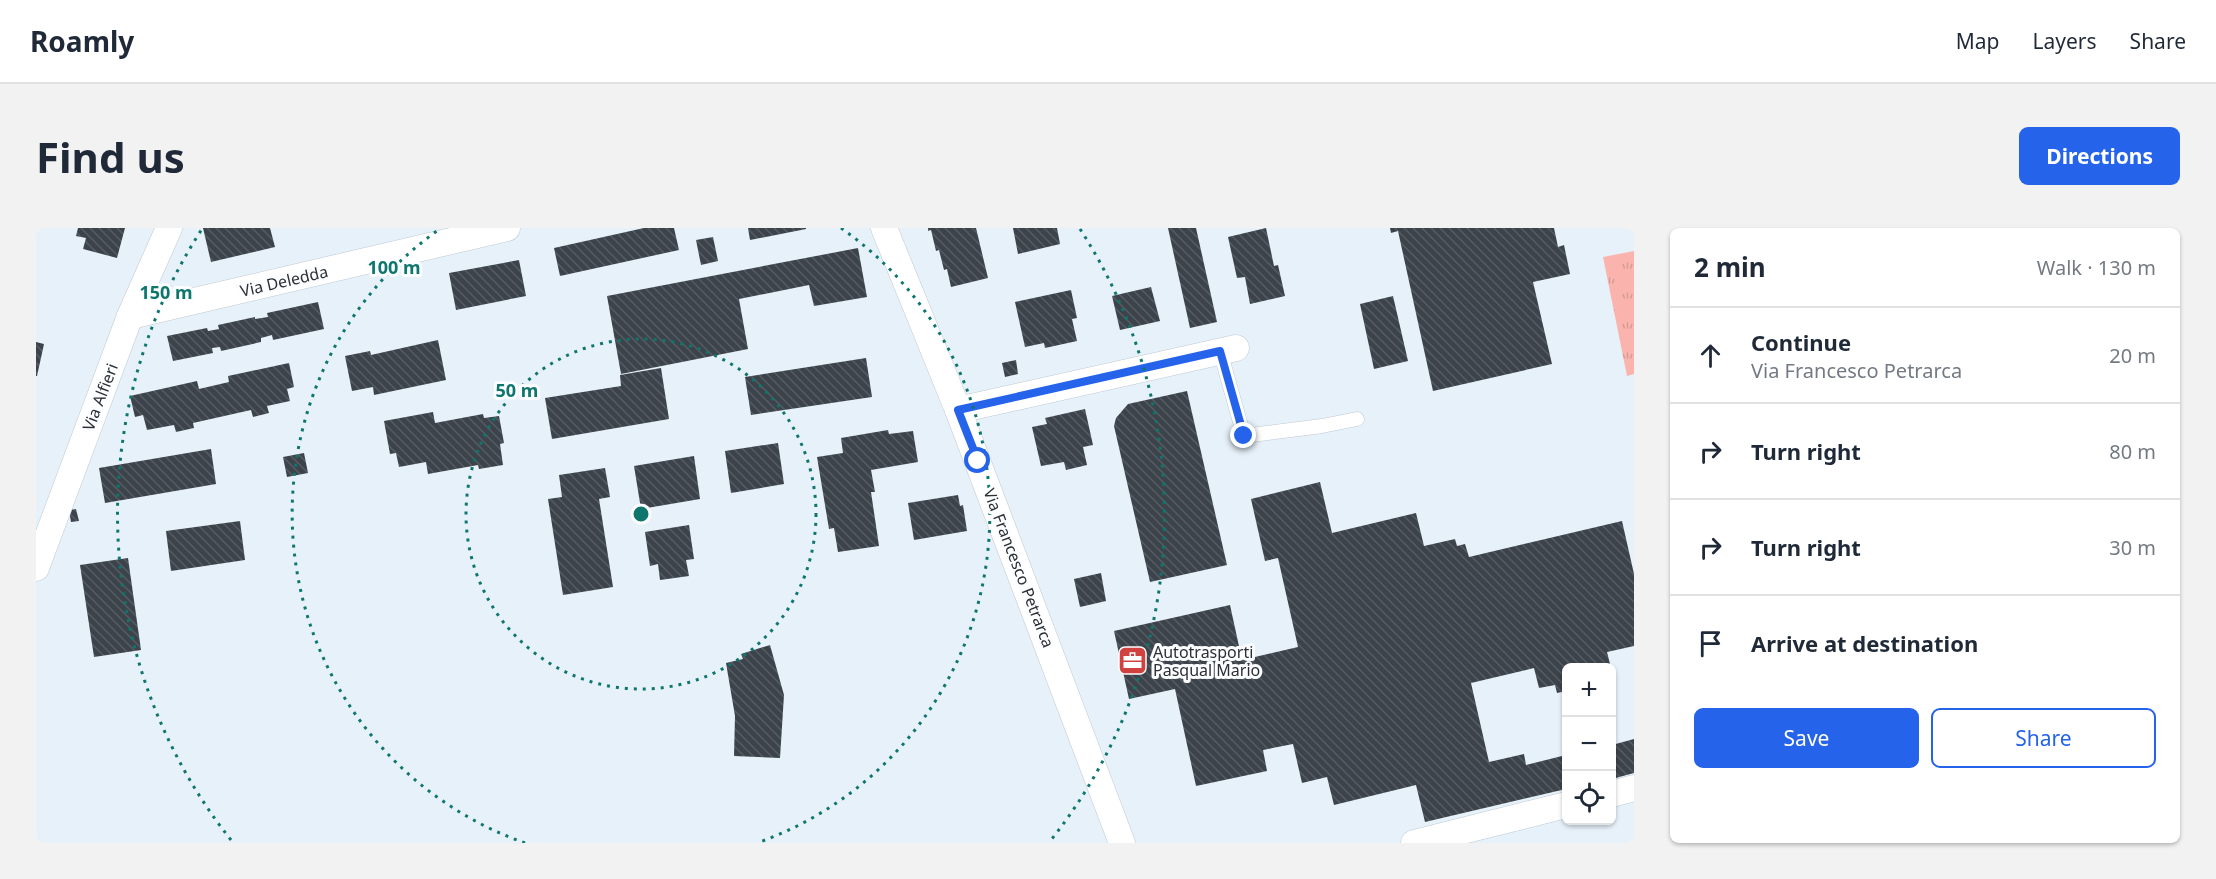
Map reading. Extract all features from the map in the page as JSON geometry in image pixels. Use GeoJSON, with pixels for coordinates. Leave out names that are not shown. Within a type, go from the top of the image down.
{"type":"FeatureCollection","features":[{"type":"Feature","properties":{"kind":"street","name":"Via Alfieri"},"geometry":{"type":"LineString","coordinates":[[36,568],[130,316],[169,228]]}},
{"type":"Feature","properties":{"kind":"street","name":"Via Deledda"},"geometry":{"type":"LineString","coordinates":[[130,316],[507,228]]}},
{"type":"Feature","properties":{"kind":"street","name":"Via Francesco Petrarca"},"geometry":{"type":"LineString","coordinates":[[884,228],[958,410],[1122,843]]}},
{"type":"Feature","properties":{"kind":"street"},"geometry":{"type":"LineString","coordinates":[[958,410],[1228,350]]}},
{"type":"Feature","properties":{"kind":"street"},"geometry":{"type":"LineString","coordinates":[[1616,793],[1634,788]]}},
{"type":"Feature","properties":{"kind":"street"},"geometry":{"type":"LineString","coordinates":[[1414,843],[1562,807]]}},
{"type":"Feature","properties":{"kind":"lane"},"geometry":{"type":"LineString","coordinates":[[1228,350],[1244,436],[1357,419]]}},
{"type":"Feature","properties":{"kind":"green space"},"geometry":{"type":"Polygon","coordinates":[[[1634,251],[1634,374],[1627,376],[1603,257],[1634,251]]]}},
{"type":"Feature","properties":{"kind":"building"},"geometry":{"type":"Polygon","coordinates":[[[78,228],[125,228],[117,258],[83,249],[86,238],[76,236],[78,228]]]}},
{"type":"Feature","properties":{"kind":"building"},"geometry":{"type":"Polygon","coordinates":[[[203,228],[270,228],[275,247],[211,262],[203,228]]]}},
{"type":"Feature","properties":{"kind":"building"},"geometry":{"type":"Polygon","coordinates":[[[644,228],[674,228],[679,250],[560,276],[554,248],[644,228]]]}},
{"type":"Feature","properties":{"kind":"building"},"geometry":{"type":"Polygon","coordinates":[[[748,228],[806,228],[806,229],[750,240],[748,228]]]}},
{"type":"Feature","properties":{"kind":"building"},"geometry":{"type":"Polygon","coordinates":[[[928,228],[976,228],[988,278],[951,287],[947,269],[944,270],[939,250],[936,251],[931,230],[928,231],[928,228]]]}},
{"type":"Feature","properties":{"kind":"building"},"geometry":{"type":"Polygon","coordinates":[[[1013,228],[1057,228],[1060,244],[1018,254],[1013,228]]]}},
{"type":"Feature","properties":{"kind":"building"},"geometry":{"type":"Polygon","coordinates":[[[1168,228],[1196,228],[1217,322],[1190,328],[1168,228]]]}},
{"type":"Feature","properties":{"kind":"building"},"geometry":{"type":"Polygon","coordinates":[[[1266,228],[1274,266],[1278,265],[1285,296],[1250,304],[1245,277],[1237,278],[1228,237],[1266,228]]]}},
{"type":"Feature","properties":{"kind":"building"},"geometry":{"type":"Polygon","coordinates":[[[1390,228],[1554,228],[1558,247],[1564,245],[1570,274],[1533,282],[1552,364],[1433,391],[1398,231],[1391,233],[1390,228]]]}},
{"type":"Feature","properties":{"kind":"building"},"geometry":{"type":"Polygon","coordinates":[[[713,237],[718,261],[701,265],[696,240],[713,237]]]}},
{"type":"Feature","properties":{"kind":"building"},"geometry":{"type":"Polygon","coordinates":[[[858,248],[867,297],[814,306],[809,285],[739,299],[748,349],[621,374],[607,296],[858,248]]]}},
{"type":"Feature","properties":{"kind":"building"},"geometry":{"type":"Polygon","coordinates":[[[519,260],[526,296],[456,310],[449,273],[519,260]]]}},
{"type":"Feature","properties":{"kind":"building"},"geometry":{"type":"Polygon","coordinates":[[[1151,287],[1160,321],[1120,330],[1112,296],[1151,287]]]}},
{"type":"Feature","properties":{"kind":"building"},"geometry":{"type":"Polygon","coordinates":[[[1071,290],[1077,318],[1072,319],[1077,341],[1045,348],[1044,343],[1025,347],[1015,302],[1071,290]]]}},
{"type":"Feature","properties":{"kind":"building"},"geometry":{"type":"Polygon","coordinates":[[[1393,296],[1408,361],[1374,369],[1360,304],[1393,296]]]}},
{"type":"Feature","properties":{"kind":"building"},"geometry":{"type":"Polygon","coordinates":[[[318,302],[324,329],[273,340],[272,335],[261,338],[261,342],[221,351],[220,347],[212,348],[213,353],[173,361],[167,336],[207,328],[208,331],[219,329],[218,325],[255,317],[255,319],[268,317],[267,313],[318,302]]]}},
{"type":"Feature","properties":{"kind":"building"},"geometry":{"type":"Polygon","coordinates":[[[438,340],[446,380],[374,395],[373,387],[352,391],[345,356],[370,351],[371,355],[438,340]]]}},
{"type":"Feature","properties":{"kind":"building"},"geometry":{"type":"Polygon","coordinates":[[[36,342],[44,344],[37,376],[36,376],[36,342]]]}},
{"type":"Feature","properties":{"kind":"building"},"geometry":{"type":"Polygon","coordinates":[[[866,358],[872,397],[751,415],[745,377],[866,358]]]}},
{"type":"Feature","properties":{"kind":"building"},"geometry":{"type":"Polygon","coordinates":[[[1016,360],[1018,374],[1005,377],[1002,363],[1016,360]]]}},
{"type":"Feature","properties":{"kind":"building"},"geometry":{"type":"Polygon","coordinates":[[[289,363],[294,387],[287,389],[290,401],[267,406],[269,413],[253,417],[251,410],[193,423],[194,428],[176,432],[174,425],[147,430],[143,415],[135,417],[130,396],[197,381],[199,389],[229,382],[228,376],[289,363]]]}},
{"type":"Feature","properties":{"kind":"building"},"geometry":{"type":"Polygon","coordinates":[[[661,368],[669,419],[552,439],[545,398],[621,386],[620,375],[661,368]]]}},
{"type":"Feature","properties":{"kind":"building"},"geometry":{"type":"Polygon","coordinates":[[[1187,391],[1227,565],[1150,582],[1114,426],[1116,418],[1128,404],[1187,391]]]}},
{"type":"Feature","properties":{"kind":"building"},"geometry":{"type":"Polygon","coordinates":[[[1085,409],[1093,445],[1083,447],[1087,465],[1066,470],[1064,462],[1041,466],[1032,427],[1047,424],[1045,418],[1085,409]]]}},
{"type":"Feature","properties":{"kind":"building"},"geometry":{"type":"Polygon","coordinates":[[[433,412],[435,423],[483,414],[484,418],[499,416],[504,443],[500,444],[503,465],[479,469],[478,465],[428,474],[426,462],[399,467],[396,453],[390,454],[384,421],[433,412]]]}},
{"type":"Feature","properties":{"kind":"building"},"geometry":{"type":"Polygon","coordinates":[[[888,430],[889,434],[913,431],[918,462],[871,470],[875,492],[871,492],[879,546],[838,552],[834,528],[829,529],[817,457],[843,453],[841,438],[888,430]]]}},
{"type":"Feature","properties":{"kind":"building"},"geometry":{"type":"Polygon","coordinates":[[[778,443],[784,484],[731,493],[725,451],[778,443]]]}},
{"type":"Feature","properties":{"kind":"building"},"geometry":{"type":"Polygon","coordinates":[[[211,449],[216,484],[105,503],[99,468],[211,449]]]}},
{"type":"Feature","properties":{"kind":"building"},"geometry":{"type":"Polygon","coordinates":[[[304,453],[308,473],[287,477],[283,457],[304,453]]]}},
{"type":"Feature","properties":{"kind":"building"},"geometry":{"type":"Polygon","coordinates":[[[694,456],[700,499],[641,509],[634,466],[694,456]]]}},
{"type":"Feature","properties":{"kind":"building"},"geometry":{"type":"Polygon","coordinates":[[[605,468],[610,497],[599,499],[613,587],[563,595],[548,499],[562,497],[559,475],[605,468]]]}},
{"type":"Feature","properties":{"kind":"building"},"geometry":{"type":"Polygon","coordinates":[[[1320,482],[1332,533],[1416,513],[1424,546],[1455,539],[1457,546],[1465,544],[1469,557],[1622,521],[1634,574],[1634,646],[1607,652],[1610,663],[1562,663],[1562,692],[1557,693],[1555,685],[1539,688],[1534,668],[1471,683],[1489,762],[1524,754],[1526,765],[1562,756],[1562,790],[1425,822],[1416,785],[1334,805],[1327,777],[1302,783],[1293,744],[1263,750],[1267,771],[1196,786],[1175,689],[1129,699],[1114,631],[1230,605],[1242,660],[1298,647],[1278,558],[1265,561],[1251,499],[1320,482]]]}},
{"type":"Feature","properties":{"kind":"building"},"geometry":{"type":"Polygon","coordinates":[[[958,495],[960,506],[963,505],[967,531],[914,540],[908,503],[958,495]]]}},
{"type":"Feature","properties":{"kind":"building"},"geometry":{"type":"Polygon","coordinates":[[[76,509],[79,521],[71,522],[69,510],[76,509]]]}},
{"type":"Feature","properties":{"kind":"building"},"geometry":{"type":"Polygon","coordinates":[[[240,521],[245,560],[171,571],[166,531],[240,521]]]}},
{"type":"Feature","properties":{"kind":"building"},"geometry":{"type":"Polygon","coordinates":[[[689,525],[694,559],[686,560],[689,576],[660,580],[658,564],[650,566],[645,532],[689,525]]]}},
{"type":"Feature","properties":{"kind":"building"},"geometry":{"type":"Polygon","coordinates":[[[128,558],[141,650],[94,657],[80,565],[128,558]]]}},
{"type":"Feature","properties":{"kind":"building"},"geometry":{"type":"Polygon","coordinates":[[[1101,573],[1106,601],[1080,607],[1074,579],[1101,573]]]}},
{"type":"Feature","properties":{"kind":"building"},"geometry":{"type":"Polygon","coordinates":[[[770,645],[784,695],[780,758],[734,756],[735,716],[726,663],[743,659],[741,654],[770,645]]]}},
{"type":"Feature","properties":{"kind":"building"},"geometry":{"type":"Polygon","coordinates":[[[1634,739],[1634,773],[1616,778],[1616,744],[1634,739]]]}},
{"type":"Feature","properties":{"kind":"place","name":"Autotrasporti Pasqual Mario"},"geometry":{"type":"Point","coordinates":[1132,661]}},
{"type":"Feature","properties":{"kind":"route"},"geometry":{"type":"LineString","coordinates":[[978,461],[958,410],[1220,351],[1244,436]]}}]}
